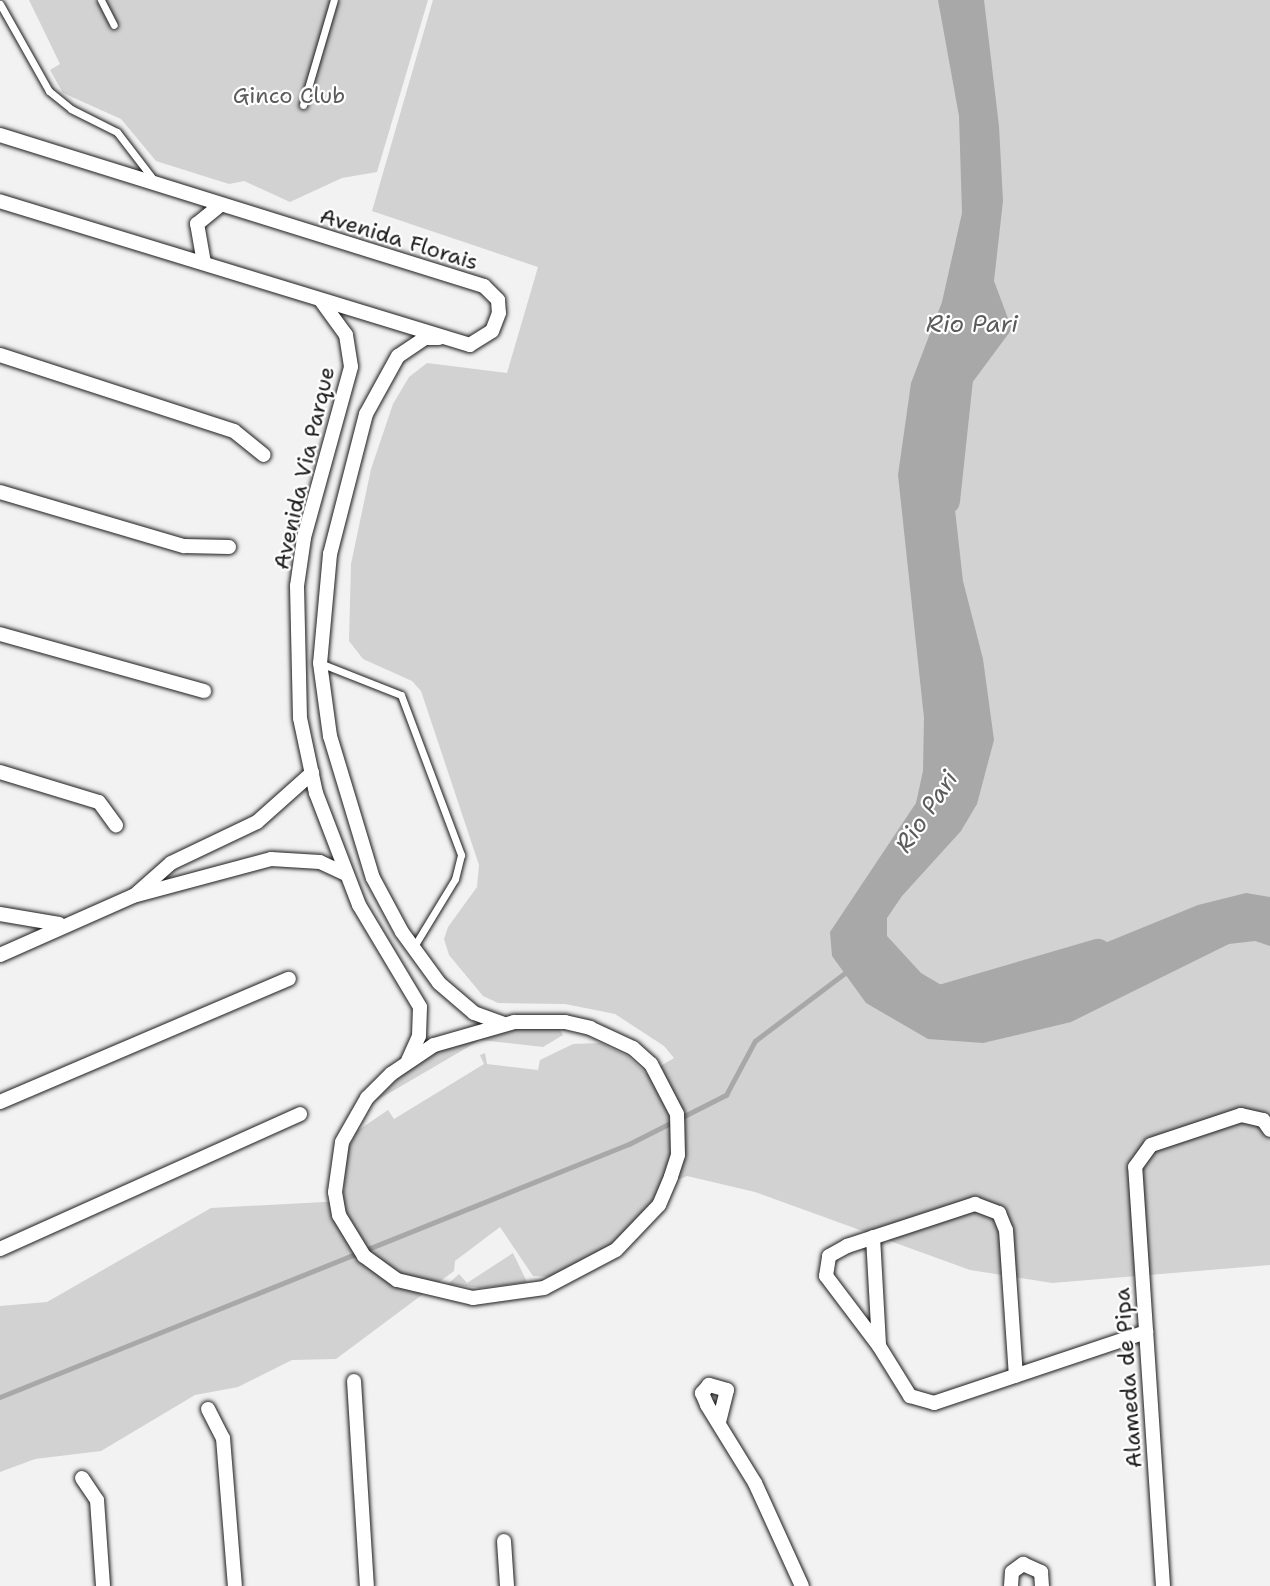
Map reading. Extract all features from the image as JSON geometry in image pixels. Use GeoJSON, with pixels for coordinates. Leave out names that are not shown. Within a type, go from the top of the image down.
{"type":"FeatureCollection","features":[{"type":"Feature","properties":{"kind":"street","name":"Avenida Florais"},"geometry":{"type":"LineString","coordinates":[[0,135],[157,183],[219,206],[484,286],[498,300],[496,325],[470,345],[0,201]]}},
{"type":"Feature","properties":{"kind":"street"},"geometry":{"type":"LineString","coordinates":[[204,263],[197,224],[219,206]]}},
{"type":"Feature","properties":{"kind":"street","name":"Avenida Via Parque"},"geometry":{"type":"LineString","coordinates":[[315,297],[330,307],[346,335],[351,367],[312,502],[297,586],[297,681],[312,773],[346,874],[420,1006],[419,1036],[407,1063]]}},
{"type":"Feature","properties":{"kind":"street","name":"Avenida Via Parque"},"geometry":{"type":"LineString","coordinates":[[451,339],[425,338],[398,356],[366,414],[330,554],[320,663],[330,736],[356,830],[373,878],[413,948],[460,1003],[504,1023]]}},
{"type":"Feature","properties":{"kind":"street"},"geometry":{"type":"LineString","coordinates":[[0,356],[234,431],[264,455]]}},
{"type":"Feature","properties":{"kind":"street"},"geometry":{"type":"LineString","coordinates":[[0,492],[184,546],[229,547]]}},
{"type":"Feature","properties":{"kind":"street"},"geometry":{"type":"LineString","coordinates":[[0,634],[204,690]]}},
{"type":"Feature","properties":{"kind":"street"},"geometry":{"type":"LineString","coordinates":[[0,772],[99,802],[116,825]]}},
{"type":"Feature","properties":{"kind":"street"},"geometry":{"type":"LineString","coordinates":[[133,896],[171,863],[257,822],[312,773]]}},
{"type":"Feature","properties":{"kind":"street"},"geometry":{"type":"LineString","coordinates":[[0,955],[133,896],[271,859],[320,862],[346,874]]}},
{"type":"Feature","properties":{"kind":"street"},"geometry":{"type":"LineString","coordinates":[[0,914],[48,926],[68,923]]}},
{"type":"Feature","properties":{"kind":"street"},"geometry":{"type":"LineString","coordinates":[[0,1102],[289,979]]}},
{"type":"Feature","properties":{"kind":"street","name":"Avenida Via Parque"},"geometry":{"type":"LineString","coordinates":[[565,1022],[611,1036],[651,1064],[677,1114],[678,1129],[678,1155],[659,1204],[616,1250],[581,1273],[507,1297],[473,1298],[397,1280],[364,1256],[355,1243],[335,1192],[342,1142],[367,1098],[407,1063],[434,1045],[504,1023],[565,1022]]}},
{"type":"Feature","properties":{"kind":"street"},"geometry":{"type":"LineString","coordinates":[[0,1249],[300,1114]]}},
{"type":"Feature","properties":{"kind":"street","name":"Alameda de Pipa"},"geometry":{"type":"LineString","coordinates":[[1163,1586],[1135,1167],[1151,1144],[1241,1114],[1268,1127]]}},
{"type":"Feature","properties":{"kind":"street"},"geometry":{"type":"LineString","coordinates":[[1016,1376],[1005,1220],[999,1213],[975,1204],[834,1251],[826,1262],[826,1276],[879,1346],[914,1399],[934,1403],[1016,1376],[1146,1332]]}},
{"type":"Feature","properties":{"kind":"street"},"geometry":{"type":"LineString","coordinates":[[873,1237],[879,1346]]}},
{"type":"Feature","properties":{"kind":"street"},"geometry":{"type":"LineString","coordinates":[[354,1381],[367,1586]]}},
{"type":"Feature","properties":{"kind":"street"},"geometry":{"type":"LineString","coordinates":[[208,1409],[223,1438],[235,1586]]}},
{"type":"Feature","properties":{"kind":"street"},"geometry":{"type":"LineString","coordinates":[[719,1422],[755,1483],[802,1586]]}},
{"type":"Feature","properties":{"kind":"street"},"geometry":{"type":"LineString","coordinates":[[82,1478],[97,1500],[103,1586]]}},
{"type":"Feature","properties":{"kind":"street"},"geometry":{"type":"LineString","coordinates":[[504,1541],[507,1586]]}},
{"type":"Feature","properties":{"kind":"street"},"geometry":{"type":"LineString","coordinates":[[1011,1586],[1012,1572],[1023,1564],[1041,1572],[1042,1586]]}},
{"type":"Feature","properties":{"kind":"lane"},"geometry":{"type":"LineString","coordinates":[[101,0],[114,26]]}},
{"type":"Feature","properties":{"kind":"lane"},"geometry":{"type":"LineString","coordinates":[[303,105],[334,0]]}},
{"type":"Feature","properties":{"kind":"lane"},"geometry":{"type":"LineString","coordinates":[[0,4],[49,91],[71,109],[117,132],[157,183]]}},
{"type":"Feature","properties":{"kind":"lane"},"geometry":{"type":"LineString","coordinates":[[320,663],[401,695],[461,855],[455,879],[413,948]]}},
{"type":"Feature","properties":{"kind":"green space","name":"Ginco Club"},"geometry":{"type":"Polygon","coordinates":[[[29,0],[428,0],[377,172],[342,178],[290,202],[244,181],[229,184],[156,161],[121,119],[63,93],[50,70],[60,64],[29,0]]]}},
{"type":"Feature","properties":{"kind":"green space"},"geometry":{"type":"Polygon","coordinates":[[[433,0],[1270,0],[1270,1265],[1052,1283],[970,1270],[755,1192],[687,1176],[667,1184],[634,1225],[600,1254],[554,1277],[533,1276],[500,1227],[455,1261],[454,1271],[336,1359],[292,1360],[238,1387],[195,1395],[101,1451],[35,1459],[0,1472],[0,1306],[47,1302],[211,1208],[343,1201],[346,1153],[357,1131],[388,1110],[394,1119],[484,1064],[480,1055],[485,1053],[487,1064],[538,1070],[540,1060],[573,1044],[600,1043],[627,1056],[647,1074],[674,1058],[664,1046],[615,1014],[565,1004],[498,1003],[483,996],[449,955],[444,939],[448,927],[477,887],[479,865],[421,691],[412,681],[363,659],[349,641],[351,564],[371,469],[393,404],[409,377],[427,363],[507,373],[538,267],[372,211],[433,0]]]}},
{"type":"Feature","properties":{"kind":"green space"},"geometry":{"type":"Polygon","coordinates":[[[511,1028],[559,1028],[563,1035],[543,1047],[480,1040],[374,1102],[409,1068],[439,1050],[511,1028]]]}},
{"type":"Feature","properties":{"kind":"green space"},"geometry":{"type":"Polygon","coordinates":[[[513,1253],[527,1282],[481,1288],[448,1284],[459,1274],[467,1283],[513,1253]]]}},
{"type":"Feature","properties":{"kind":"water","name":"Rio Pari"},"geometry":{"type":"Polygon","coordinates":[[[938,0],[984,0],[999,126],[1003,201],[994,281],[1012,329],[969,387],[951,426],[950,465],[963,581],[983,659],[994,740],[977,804],[961,831],[902,896],[887,918],[887,936],[921,973],[953,992],[982,993],[1198,905],[1246,893],[1270,897],[1270,946],[1255,941],[1229,944],[1071,1022],[983,1043],[928,1039],[866,1003],[832,956],[830,932],[916,803],[923,771],[924,718],[898,475],[911,383],[942,302],[962,213],[959,116],[938,0]]]}},
{"type":"Feature","properties":{"kind":"waterway","name":"Rio Pari"},"geometry":{"type":"LineString","coordinates":[[947,501],[960,380]]}},
{"type":"Feature","properties":{"kind":"waterway","name":"Rio Pari"},"geometry":{"type":"LineString","coordinates":[[930,995],[937,999],[1098,952]]}},
{"type":"Feature","properties":{"kind":"waterway"},"geometry":{"type":"LineString","coordinates":[[0,1397],[629,1144],[726,1095],[755,1041],[849,970]]}}]}
